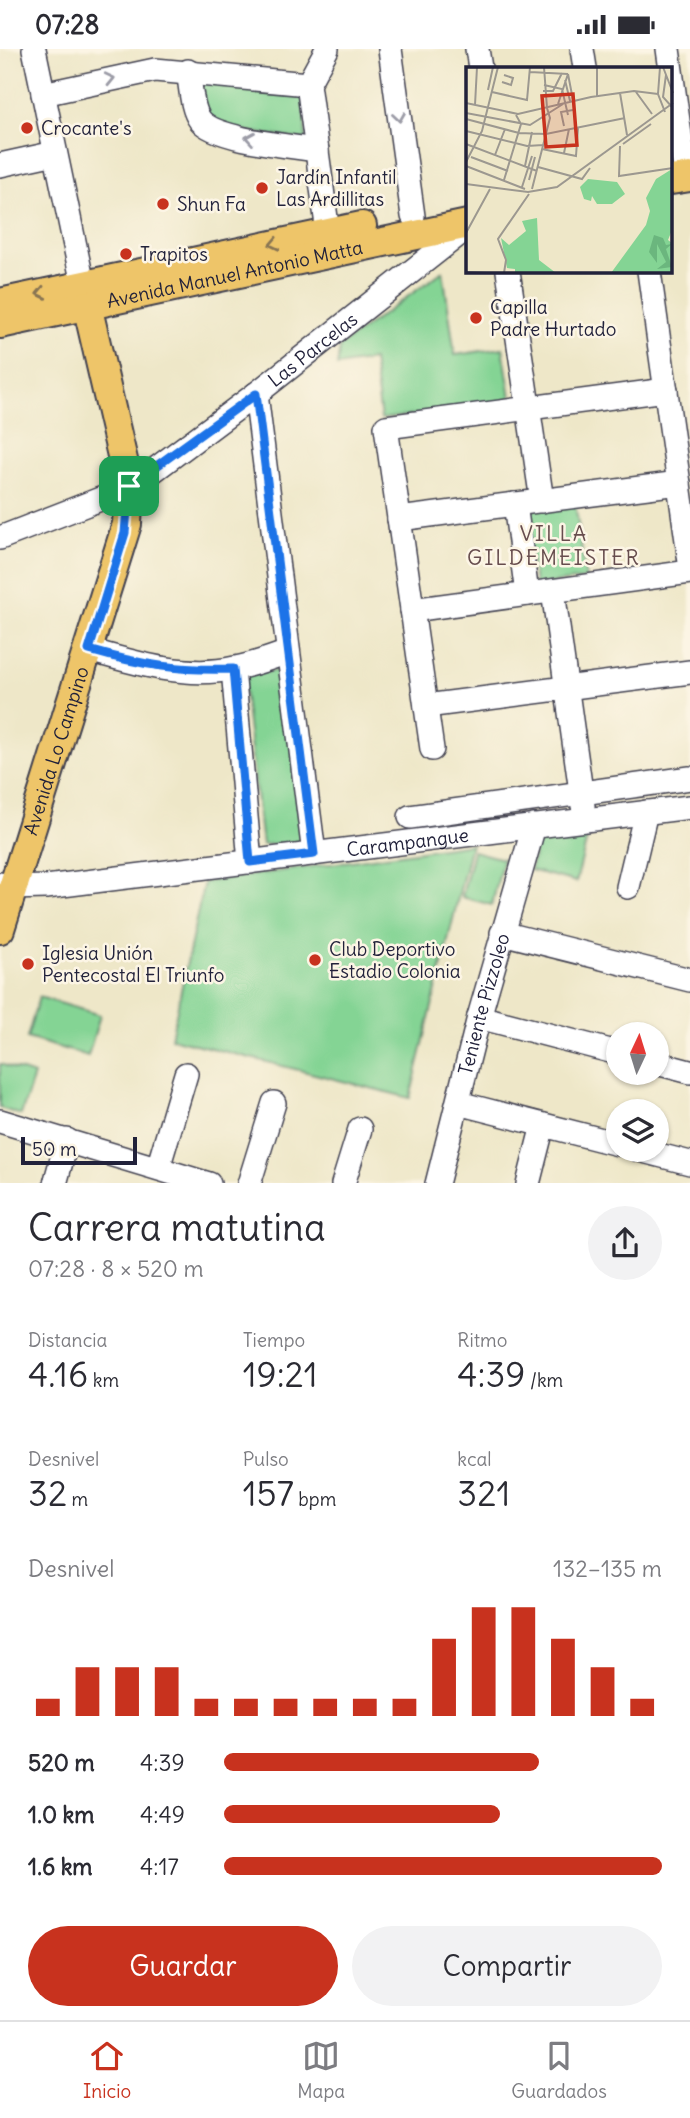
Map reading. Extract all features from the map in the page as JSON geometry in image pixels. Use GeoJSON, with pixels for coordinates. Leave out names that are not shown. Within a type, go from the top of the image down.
{"type":"FeatureCollection","features":[{"type":"Feature","properties":{"kind":"main road","name":"Avenida Manuel Antonio Matta"},"geometry":{"type":"LineString","coordinates":[[0,324],[85,294],[328,233],[466,207]]}},
{"type":"Feature","properties":{"kind":"main road","name":"Avenida Manuel Antonio Matta"},"geometry":{"type":"LineString","coordinates":[[0,303],[85,294],[466,226]]}},
{"type":"Feature","properties":{"kind":"main road","name":"Avenida Lo Campino"},"geometry":{"type":"LineString","coordinates":[[0,929],[6,886],[89,650],[125,533],[129,486],[85,294]]}},
{"type":"Feature","properties":{"kind":"street"},"geometry":{"type":"LineString","coordinates":[[34,49],[85,294]]}},
{"type":"Feature","properties":{"kind":"street"},"geometry":{"type":"LineString","coordinates":[[327,49],[308,84],[328,233]]}},
{"type":"Feature","properties":{"kind":"street"},"geometry":{"type":"LineString","coordinates":[[390,49],[413,216]]}},
{"type":"Feature","properties":{"kind":"street"},"geometry":{"type":"LineString","coordinates":[[477,49],[480,67]]}},
{"type":"Feature","properties":{"kind":"street"},"geometry":{"type":"LineString","coordinates":[[582,49],[585,67]]}},
{"type":"Feature","properties":{"kind":"street"},"geometry":{"type":"LineString","coordinates":[[668,49],[670,67]]}},
{"type":"Feature","properties":{"kind":"street"},"geometry":{"type":"LineString","coordinates":[[43,94],[145,71],[188,71],[308,84]]}},
{"type":"Feature","properties":{"kind":"street"},"geometry":{"type":"LineString","coordinates":[[188,71],[196,111],[205,125],[228,134],[317,150]]}},
{"type":"Feature","properties":{"kind":"street"},"geometry":{"type":"LineString","coordinates":[[672,91],[681,186]]}},
{"type":"Feature","properties":{"kind":"street"},"geometry":{"type":"LineString","coordinates":[[0,165],[55,153]]}},
{"type":"Feature","properties":{"kind":"street","name":"Las Parcelas"},"geometry":{"type":"LineString","coordinates":[[0,538],[129,486],[256,394],[466,228]]}},
{"type":"Feature","properties":{"kind":"street"},"geometry":{"type":"LineString","coordinates":[[508,273],[542,501]]}},
{"type":"Feature","properties":{"kind":"street"},"geometry":{"type":"LineString","coordinates":[[649,273],[690,562]]}},
{"type":"Feature","properties":{"kind":"street"},"geometry":{"type":"LineString","coordinates":[[432,749],[386,427],[666,390]]}},
{"type":"Feature","properties":{"kind":"street"},"geometry":{"type":"LineString","coordinates":[[256,394],[314,854]]}},
{"type":"Feature","properties":{"kind":"street"},"geometry":{"type":"LineString","coordinates":[[400,519],[680,483]]}},
{"type":"Feature","properties":{"kind":"street"},"geometry":{"type":"LineString","coordinates":[[515,504],[527,594]]}},
{"type":"Feature","properties":{"kind":"street"},"geometry":{"type":"LineString","coordinates":[[412,610],[690,572]]}},
{"type":"Feature","properties":{"kind":"street"},"geometry":{"type":"LineString","coordinates":[[553,591],[585,820]]}},
{"type":"Feature","properties":{"kind":"street"},"geometry":{"type":"LineString","coordinates":[[89,650],[137,665],[183,671],[233,669],[288,652]]}},
{"type":"Feature","properties":{"kind":"street"},"geometry":{"type":"LineString","coordinates":[[233,669],[250,862]]}},
{"type":"Feature","properties":{"kind":"street"},"geometry":{"type":"LineString","coordinates":[[426,706],[690,672]]}},
{"type":"Feature","properties":{"kind":"street","name":"Carampangue"},"geometry":{"type":"LineString","coordinates":[[411,817],[690,778]]}},
{"type":"Feature","properties":{"kind":"street","name":"Carampangue"},"geometry":{"type":"LineString","coordinates":[[6,886],[46,887],[690,807]]}},
{"type":"Feature","properties":{"kind":"street"},"geometry":{"type":"LineString","coordinates":[[628,887],[646,812]]}},
{"type":"Feature","properties":{"kind":"street","name":"Teniente Pizzoleo"},"geometry":{"type":"LineString","coordinates":[[437,1183],[479,1017],[534,826]]}},
{"type":"Feature","properties":{"kind":"street"},"geometry":{"type":"LineString","coordinates":[[502,933],[690,980]]}},
{"type":"Feature","properties":{"kind":"street"},"geometry":{"type":"LineString","coordinates":[[479,1017],[606,1050]]}},
{"type":"Feature","properties":{"kind":"street"},"geometry":{"type":"LineString","coordinates":[[669,1066],[690,1072]]}},
{"type":"Feature","properties":{"kind":"street"},"geometry":{"type":"LineString","coordinates":[[158,1168],[186,1074]]}},
{"type":"Feature","properties":{"kind":"street"},"geometry":{"type":"LineString","coordinates":[[249,1183],[274,1103]]}},
{"type":"Feature","properties":{"kind":"street"},"geometry":{"type":"LineString","coordinates":[[458,1103],[606,1141]]}},
{"type":"Feature","properties":{"kind":"street"},"geometry":{"type":"LineString","coordinates":[[0,1121],[206,1183]]}},
{"type":"Feature","properties":{"kind":"street"},"geometry":{"type":"LineString","coordinates":[[528,1183],[543,1125]]}},
{"type":"Feature","properties":{"kind":"street"},"geometry":{"type":"LineString","coordinates":[[344,1183],[360,1129]]}},
{"type":"Feature","properties":{"kind":"street"},"geometry":{"type":"LineString","coordinates":[[55,1183],[68,1140]]}},
{"type":"Feature","properties":{"kind":"street"},"geometry":{"type":"LineString","coordinates":[[669,1158],[690,1163]]}},
{"type":"Feature","properties":{"kind":"green space"},"geometry":{"type":"Polygon","coordinates":[[[197,78],[303,90],[306,140],[216,127],[203,114],[197,78]]]}},
{"type":"Feature","properties":{"kind":"green space"},"geometry":{"type":"Polygon","coordinates":[[[443,271],[455,355],[503,348],[512,404],[381,419],[373,360],[337,366],[340,346],[443,271]]]}},
{"type":"Feature","properties":{"kind":"green space"},"geometry":{"type":"Polygon","coordinates":[[[575,502],[586,579],[535,585],[525,510],[575,502]]]}},
{"type":"Feature","properties":{"kind":"green space"},"geometry":{"type":"Polygon","coordinates":[[[283,670],[305,841],[262,845],[243,680],[247,674],[283,670]]]}},
{"type":"Feature","properties":{"kind":"green space"},"geometry":{"type":"Polygon","coordinates":[[[589,831],[576,882],[530,870],[539,835],[589,831]]]}},
{"type":"Feature","properties":{"kind":"green space","name":"Club Deportivo Estadio Colonia"},"geometry":{"type":"Polygon","coordinates":[[[471,844],[410,1098],[171,1038],[204,882],[471,844]]]}},
{"type":"Feature","properties":{"kind":"green space"},"geometry":{"type":"Polygon","coordinates":[[[473,851],[503,859],[492,905],[462,897],[473,851]]]}},
{"type":"Feature","properties":{"kind":"green space"},"geometry":{"type":"Polygon","coordinates":[[[39,997],[100,1015],[88,1056],[27,1038],[39,997]]]}},
{"type":"Feature","properties":{"kind":"green space"},"geometry":{"type":"Polygon","coordinates":[[[0,1064],[34,1075],[21,1115],[0,1108],[0,1064]]]}},
{"type":"Feature","properties":{"kind":"place","name":"Crocante's"},"geometry":{"type":"Point","coordinates":[27,128]}},
{"type":"Feature","properties":{"kind":"place","name":"Jardín Infantil Las Ardillitas"},"geometry":{"type":"Point","coordinates":[262,188]}},
{"type":"Feature","properties":{"kind":"place","name":"Shun Fa"},"geometry":{"type":"Point","coordinates":[163,204]}},
{"type":"Feature","properties":{"kind":"place","name":"Trapitos"},"geometry":{"type":"Point","coordinates":[126,254]}},
{"type":"Feature","properties":{"kind":"place","name":"Capilla Padre Hurtado"},"geometry":{"type":"Point","coordinates":[476,318]}},
{"type":"Feature","properties":{"kind":"place","name":"Club Deportivo Estadio Colonia"},"geometry":{"type":"Point","coordinates":[315,960]}},
{"type":"Feature","properties":{"kind":"place","name":"Iglesia Unión Pentecostal El Triunfo"},"geometry":{"type":"Point","coordinates":[28,964]}},
{"type":"Feature","properties":{"kind":"district","name":"VILLA GILDEMEISTER"},"geometry":{"type":"Point","coordinates":[554,545]}},
{"type":"Feature","properties":{"kind":"route"},"geometry":{"type":"LineString","coordinates":[[256,394],[314,854],[250,862],[233,669],[183,671],[137,665],[89,650],[125,533],[129,515],[129,486],[256,394]]}}]}
